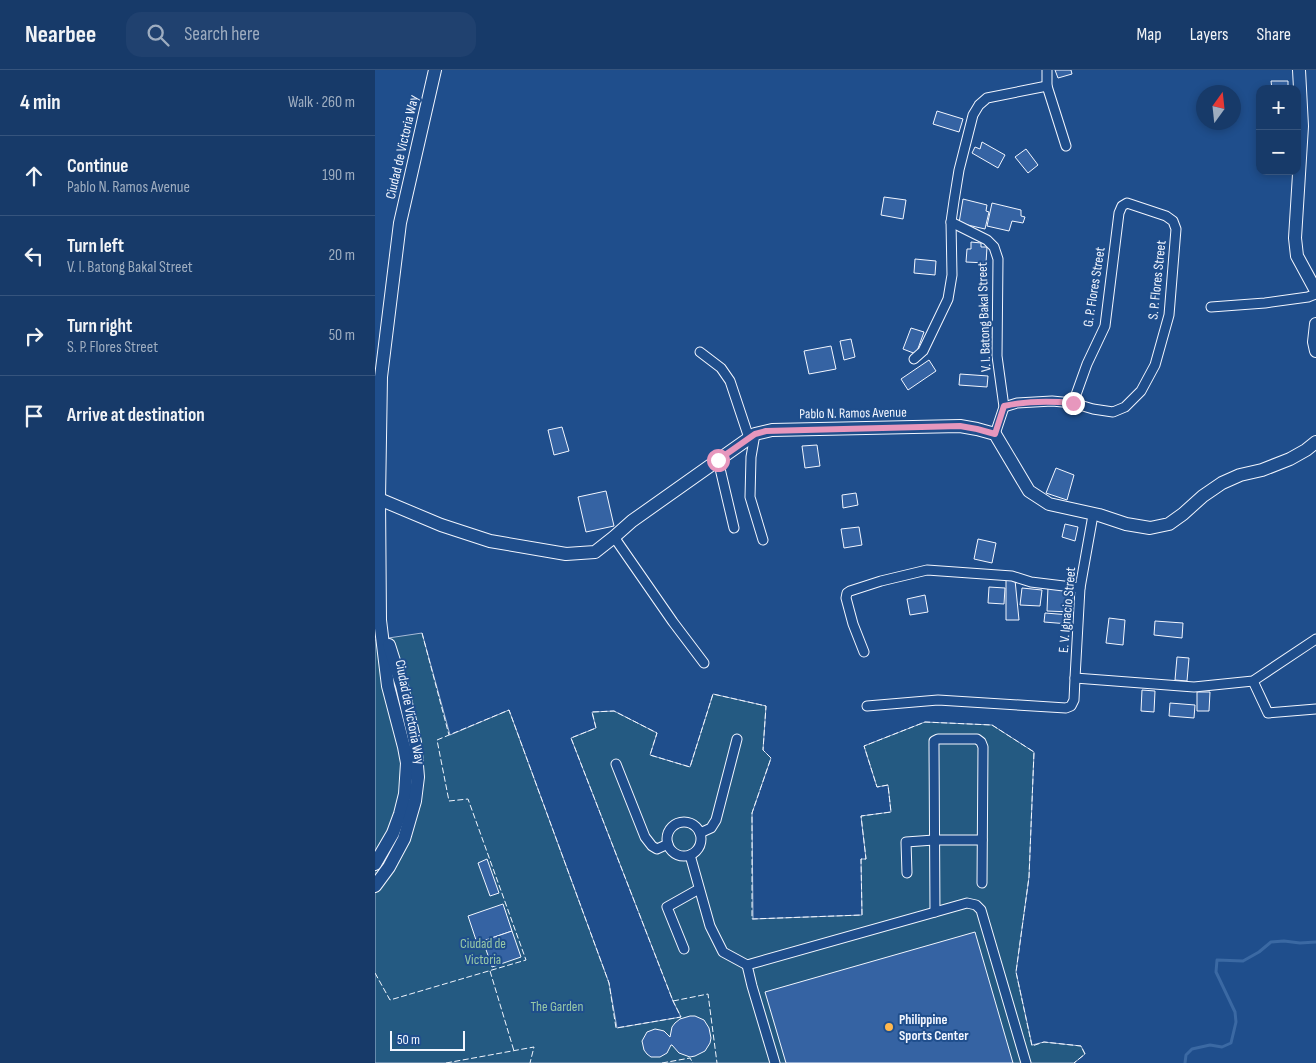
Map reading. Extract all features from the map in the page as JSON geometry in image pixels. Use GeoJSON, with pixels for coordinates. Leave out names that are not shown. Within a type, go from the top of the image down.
{"type":"FeatureCollection","features":[{"type":"Feature","properties":{"kind":"street","name":"Ciudad de Victoria Way"},"geometry":{"type":"LineString","coordinates":[[375,886],[389,867],[399,836],[415,801],[418,777],[415,742],[403,686],[380,620],[377,498],[381,378],[400,222],[435,70]]}},
{"type":"Feature","properties":{"kind":"street"},"geometry":{"type":"LineString","coordinates":[[1047,70],[1047,86],[1067,146]]}},
{"type":"Feature","properties":{"kind":"street"},"geometry":{"type":"LineString","coordinates":[[1211,307],[1265,303],[1308,297],[1316,292],[1297,256],[1295,238],[1302,126],[1299,70]]}},
{"type":"Feature","properties":{"kind":"street"},"geometry":{"type":"LineString","coordinates":[[914,360],[926,346],[948,300],[953,267],[951,222],[959,170],[973,115],[979,105],[987,98],[1047,86]]}},
{"type":"Feature","properties":{"kind":"street","name":"G. P. Flores Street"},"geometry":{"type":"LineString","coordinates":[[1073,403],[1087,364],[1105,326],[1119,213],[1122,206],[1127,203]]}},
{"type":"Feature","properties":{"kind":"street","name":"S. P. Flores Street"},"geometry":{"type":"LineString","coordinates":[[1004,406],[1017,403],[1052,401],[1073,403],[1113,412],[1125,407],[1141,390],[1155,365],[1169,315],[1176,229],[1173,221],[1166,216],[1127,203]]}},
{"type":"Feature","properties":{"kind":"street","name":"V. I. Batong Bakal Street"},"geometry":{"type":"LineString","coordinates":[[951,222],[987,240],[994,247],[998,259],[997,356],[1004,406],[995,434]]}},
{"type":"Feature","properties":{"kind":"street"},"geometry":{"type":"LineString","coordinates":[[1316,324],[1314,342],[1316,351]]}},
{"type":"Feature","properties":{"kind":"street"},"geometry":{"type":"LineString","coordinates":[[700,352],[721,368],[730,381],[752,436],[751,497],[763,540]]}},
{"type":"Feature","properties":{"kind":"street","name":"Pablo N. Ramos Avenue"},"geometry":{"type":"LineString","coordinates":[[377,498],[441,525],[490,541],[567,554],[595,552],[632,521],[752,436],[772,430],[960,426],[995,434]]}},
{"type":"Feature","properties":{"kind":"street"},"geometry":{"type":"LineString","coordinates":[[995,434],[1029,491],[1049,504],[1126,524],[1150,528],[1169,524],[1222,483],[1240,475],[1262,470],[1290,459],[1316,442]]}},
{"type":"Feature","properties":{"kind":"street"},"geometry":{"type":"LineString","coordinates":[[718,460],[734,528]]}},
{"type":"Feature","properties":{"kind":"street","name":"E. V. Ignacio Street"},"geometry":{"type":"LineString","coordinates":[[867,706],[938,700],[1066,708],[1071,706],[1074,700],[1080,588],[1093,514]]}},
{"type":"Feature","properties":{"kind":"street"},"geometry":{"type":"LineString","coordinates":[[614,537],[703,663]]}},
{"type":"Feature","properties":{"kind":"street"},"geometry":{"type":"LineString","coordinates":[[864,652],[853,624],[846,598],[850,590],[927,570],[1012,576],[1031,582],[1080,588]]}},
{"type":"Feature","properties":{"kind":"street"},"geometry":{"type":"LineString","coordinates":[[1075,678],[1194,687],[1253,681],[1316,639]]}},
{"type":"Feature","properties":{"kind":"street"},"geometry":{"type":"LineString","coordinates":[[1253,681],[1268,713],[1316,709]]}},
{"type":"Feature","properties":{"kind":"street"},"geometry":{"type":"LineString","coordinates":[[700,833],[711,828],[716,820],[737,739]]}},
{"type":"Feature","properties":{"kind":"street"},"geometry":{"type":"LineString","coordinates":[[935,912],[933,746],[934,741],[938,739],[977,739],[983,747],[982,883]]}},
{"type":"Feature","properties":{"kind":"street"},"geometry":{"type":"LineString","coordinates":[[616,764],[645,837],[657,849],[668,844]]}},
{"type":"Feature","properties":{"kind":"street"},"geometry":{"type":"LineString","coordinates":[[679,823],[691,824],[700,833],[701,843],[699,848],[690,855],[679,855],[668,844],[668,834],[679,823]]}},
{"type":"Feature","properties":{"kind":"street","name":"Ciudad de Victoria Way"},"geometry":{"type":"LineString","coordinates":[[375,864],[399,836]]}},
{"type":"Feature","properties":{"kind":"street"},"geometry":{"type":"LineString","coordinates":[[907,873],[906,842],[982,840]]}},
{"type":"Feature","properties":{"kind":"street"},"geometry":{"type":"LineString","coordinates":[[690,855],[710,926],[723,952],[747,965],[967,903],[976,905],[981,910],[1026,1063]]}},
{"type":"Feature","properties":{"kind":"street"},"geometry":{"type":"LineString","coordinates":[[685,949],[667,908],[699,889]]}},
{"type":"Feature","properties":{"kind":"street"},"geometry":{"type":"LineString","coordinates":[[747,965],[775,1063]]}},
{"type":"Feature","properties":{"kind":"green space","name":"Ciudad de Victoria"},"geometry":{"type":"Polygon","coordinates":[[[422,633],[450,735],[509,710],[609,983],[617,1028],[681,1017],[673,1001],[571,738],[596,728],[592,712],[614,711],[657,733],[650,755],[690,767],[713,694],[766,706],[763,750],[771,758],[752,813],[753,919],[862,915],[861,859],[866,859],[861,816],[891,812],[888,785],[877,787],[864,746],[925,722],[992,725],[1034,752],[1029,877],[1016,972],[1032,1045],[1044,1042],[1081,1046],[1085,1054],[1074,1063],[375,1063],[375,640],[422,633]]]}},
{"type":"Feature","properties":{"kind":"building"},"geometry":{"type":"Polygon","coordinates":[[[1055,70],[1071,70],[1072,74],[1058,78],[1055,70]]]}},
{"type":"Feature","properties":{"kind":"building"},"geometry":{"type":"Polygon","coordinates":[[[1271,81],[1288,81],[1288,85],[1272,85],[1271,81]]]}},
{"type":"Feature","properties":{"kind":"building"},"geometry":{"type":"Polygon","coordinates":[[[937,111],[963,119],[959,132],[933,124],[937,111]]]}},
{"type":"Feature","properties":{"kind":"building"},"geometry":{"type":"Polygon","coordinates":[[[982,142],[1005,155],[998,168],[972,153],[975,147],[980,149],[982,142]]]}},
{"type":"Feature","properties":{"kind":"building"},"geometry":{"type":"Polygon","coordinates":[[[1026,149],[1038,165],[1028,173],[1015,157],[1026,149]]]}},
{"type":"Feature","properties":{"kind":"building"},"geometry":{"type":"Polygon","coordinates":[[[884,197],[906,200],[903,219],[881,215],[884,197]]]}},
{"type":"Feature","properties":{"kind":"building"},"geometry":{"type":"Polygon","coordinates":[[[963,199],[987,205],[986,211],[989,212],[985,229],[959,223],[963,199]]]}},
{"type":"Feature","properties":{"kind":"building"},"geometry":{"type":"Polygon","coordinates":[[[992,203],[1021,210],[1021,216],[1025,217],[1023,223],[1012,221],[1009,231],[987,226],[992,203]]]}},
{"type":"Feature","properties":{"kind":"building"},"geometry":{"type":"Polygon","coordinates":[[[971,242],[981,243],[981,247],[987,247],[986,263],[966,262],[967,249],[971,249],[971,242]]]}},
{"type":"Feature","properties":{"kind":"building"},"geometry":{"type":"Polygon","coordinates":[[[915,259],[936,261],[935,275],[914,273],[915,259]]]}},
{"type":"Feature","properties":{"kind":"building"},"geometry":{"type":"Polygon","coordinates":[[[911,328],[924,332],[916,354],[903,349],[911,328]]]}},
{"type":"Feature","properties":{"kind":"building"},"geometry":{"type":"Polygon","coordinates":[[[851,339],[855,357],[844,360],[840,341],[851,339]]]}},
{"type":"Feature","properties":{"kind":"building"},"geometry":{"type":"Polygon","coordinates":[[[831,346],[836,369],[809,374],[804,351],[831,346]]]}},
{"type":"Feature","properties":{"kind":"building"},"geometry":{"type":"Polygon","coordinates":[[[929,360],[936,371],[908,390],[901,379],[929,360]]]}},
{"type":"Feature","properties":{"kind":"building"},"geometry":{"type":"Polygon","coordinates":[[[960,374],[988,376],[987,387],[959,385],[960,374]]]}},
{"type":"Feature","properties":{"kind":"building"},"geometry":{"type":"Polygon","coordinates":[[[562,427],[569,451],[554,455],[548,430],[562,427]]]}},
{"type":"Feature","properties":{"kind":"building"},"geometry":{"type":"Polygon","coordinates":[[[817,445],[820,466],[805,468],[802,446],[817,445]]]}},
{"type":"Feature","properties":{"kind":"building"},"geometry":{"type":"Polygon","coordinates":[[[1056,468],[1074,475],[1067,500],[1046,493],[1056,468]]]}},
{"type":"Feature","properties":{"kind":"building"},"geometry":{"type":"Polygon","coordinates":[[[606,491],[614,526],[586,532],[578,497],[606,491]]]}},
{"type":"Feature","properties":{"kind":"building"},"geometry":{"type":"Polygon","coordinates":[[[856,493],[858,505],[843,508],[842,495],[856,493]]]}},
{"type":"Feature","properties":{"kind":"building"},"geometry":{"type":"Polygon","coordinates":[[[1065,524],[1078,527],[1075,541],[1062,537],[1065,524]]]}},
{"type":"Feature","properties":{"kind":"building"},"geometry":{"type":"Polygon","coordinates":[[[859,527],[862,545],[844,548],[841,529],[859,527]]]}},
{"type":"Feature","properties":{"kind":"building"},"geometry":{"type":"Polygon","coordinates":[[[978,539],[996,543],[992,563],[974,559],[978,539]]]}},
{"type":"Feature","properties":{"kind":"building"},"geometry":{"type":"Polygon","coordinates":[[[1006,578],[1015,580],[1019,620],[1006,620],[1006,578]]]}},
{"type":"Feature","properties":{"kind":"building"},"geometry":{"type":"Polygon","coordinates":[[[989,587],[1005,588],[1004,604],[988,603],[989,587]]]}},
{"type":"Feature","properties":{"kind":"building"},"geometry":{"type":"Polygon","coordinates":[[[1048,587],[1073,588],[1072,612],[1047,611],[1048,587]]]}},
{"type":"Feature","properties":{"kind":"building"},"geometry":{"type":"Polygon","coordinates":[[[1022,588],[1042,590],[1040,606],[1020,605],[1022,588]]]}},
{"type":"Feature","properties":{"kind":"building"},"geometry":{"type":"Polygon","coordinates":[[[925,595],[928,612],[910,615],[907,599],[925,595]]]}},
{"type":"Feature","properties":{"kind":"building"},"geometry":{"type":"Polygon","coordinates":[[[1045,613],[1070,615],[1069,624],[1044,622],[1045,613]]]}},
{"type":"Feature","properties":{"kind":"building"},"geometry":{"type":"Polygon","coordinates":[[[1109,618],[1125,620],[1123,645],[1106,643],[1109,618]]]}},
{"type":"Feature","properties":{"kind":"building"},"geometry":{"type":"Polygon","coordinates":[[[1155,621],[1183,623],[1182,638],[1154,635],[1155,621]]]}},
{"type":"Feature","properties":{"kind":"building"},"geometry":{"type":"Polygon","coordinates":[[[1177,657],[1189,658],[1187,681],[1175,680],[1177,657]]]}},
{"type":"Feature","properties":{"kind":"building"},"geometry":{"type":"Polygon","coordinates":[[[1142,690],[1155,691],[1154,712],[1141,711],[1142,690]]]}},
{"type":"Feature","properties":{"kind":"building"},"geometry":{"type":"Polygon","coordinates":[[[1197,692],[1210,692],[1209,711],[1197,711],[1197,692]]]}},
{"type":"Feature","properties":{"kind":"building"},"geometry":{"type":"Polygon","coordinates":[[[1170,703],[1195,705],[1194,718],[1169,716],[1170,703]]]}},
{"type":"Feature","properties":{"kind":"building"},"geometry":{"type":"Polygon","coordinates":[[[487,859],[499,893],[490,896],[478,863],[487,859]]]}},
{"type":"Feature","properties":{"kind":"building"},"geometry":{"type":"Polygon","coordinates":[[[503,904],[512,931],[477,943],[468,916],[503,904]]]}},
{"type":"Feature","properties":{"kind":"building"},"geometry":{"type":"Polygon","coordinates":[[[512,931],[521,957],[492,967],[483,941],[512,931]]]}},
{"type":"Feature","properties":{"kind":"building","name":"Philippine Sports Center"},"geometry":{"type":"Polygon","coordinates":[[[975,932],[1013,1063],[786,1063],[765,992],[975,932]]]}},
{"type":"Feature","properties":{"kind":"building"},"geometry":{"type":"Polygon","coordinates":[[[690,1016],[704,1020],[709,1028],[711,1038],[705,1051],[690,1057],[679,1053],[671,1045],[667,1053],[660,1057],[651,1057],[647,1054],[642,1041],[647,1032],[655,1029],[660,1030],[670,1037],[675,1023],[680,1019],[690,1016]]]}},
{"type":"Feature","properties":{"kind":"waterway"},"geometry":{"type":"LineString","coordinates":[[1185,1063],[1186,1055],[1192,1049],[1210,1045],[1222,1047],[1231,1043],[1236,1022],[1235,1012],[1216,972],[1217,960],[1243,961],[1259,952],[1271,942],[1316,942]]}},
{"type":"Feature","properties":{"kind":"fence"},"geometry":{"type":"LineString","coordinates":[[422,633],[449,735]]}},
{"type":"Feature","properties":{"kind":"fence"},"geometry":{"type":"LineString","coordinates":[[375,973],[390,1000],[526,960],[468,799],[449,801],[437,740],[509,710],[609,983],[616,1028],[681,1017],[673,1001],[571,738],[596,728],[592,712],[614,711],[657,733],[650,755],[690,767],[713,694],[766,706],[763,750],[771,758],[752,813],[752,919],[862,915],[861,859],[866,859],[861,816],[891,812],[888,785],[877,787],[864,746],[925,722],[992,725],[1034,752],[1029,877],[1016,972],[1032,1046],[1044,1042],[1081,1046],[1085,1054],[1074,1063]]}},
{"type":"Feature","properties":{"kind":"fence"},"geometry":{"type":"LineString","coordinates":[[490,971],[514,1051]]}},
{"type":"Feature","properties":{"kind":"fence"},"geometry":{"type":"LineString","coordinates":[[673,1001],[708,994],[717,1063]]}},
{"type":"Feature","properties":{"kind":"fence"},"geometry":{"type":"LineString","coordinates":[[446,1063],[534,1047],[530,1063]]}},
{"type":"Feature","properties":{"kind":"fence"},"geometry":{"type":"LineString","coordinates":[[662,1063],[690,1058],[693,1063]]}},
{"type":"Feature","properties":{"kind":"place","name":"Philippine Sports Center"},"geometry":{"type":"Point","coordinates":[889,1027]}},
{"type":"Feature","properties":{"kind":"route"},"geometry":{"type":"LineString","coordinates":[[718,460],[755,434],[772,430],[960,426],[995,434],[1004,406],[1017,403],[1052,401],[1073,403]]}},
{"type":"Feature","properties":{"kind":"park label","name":"The Garden"},"geometry":{"type":"Point","coordinates":[557,1006]}}]}
